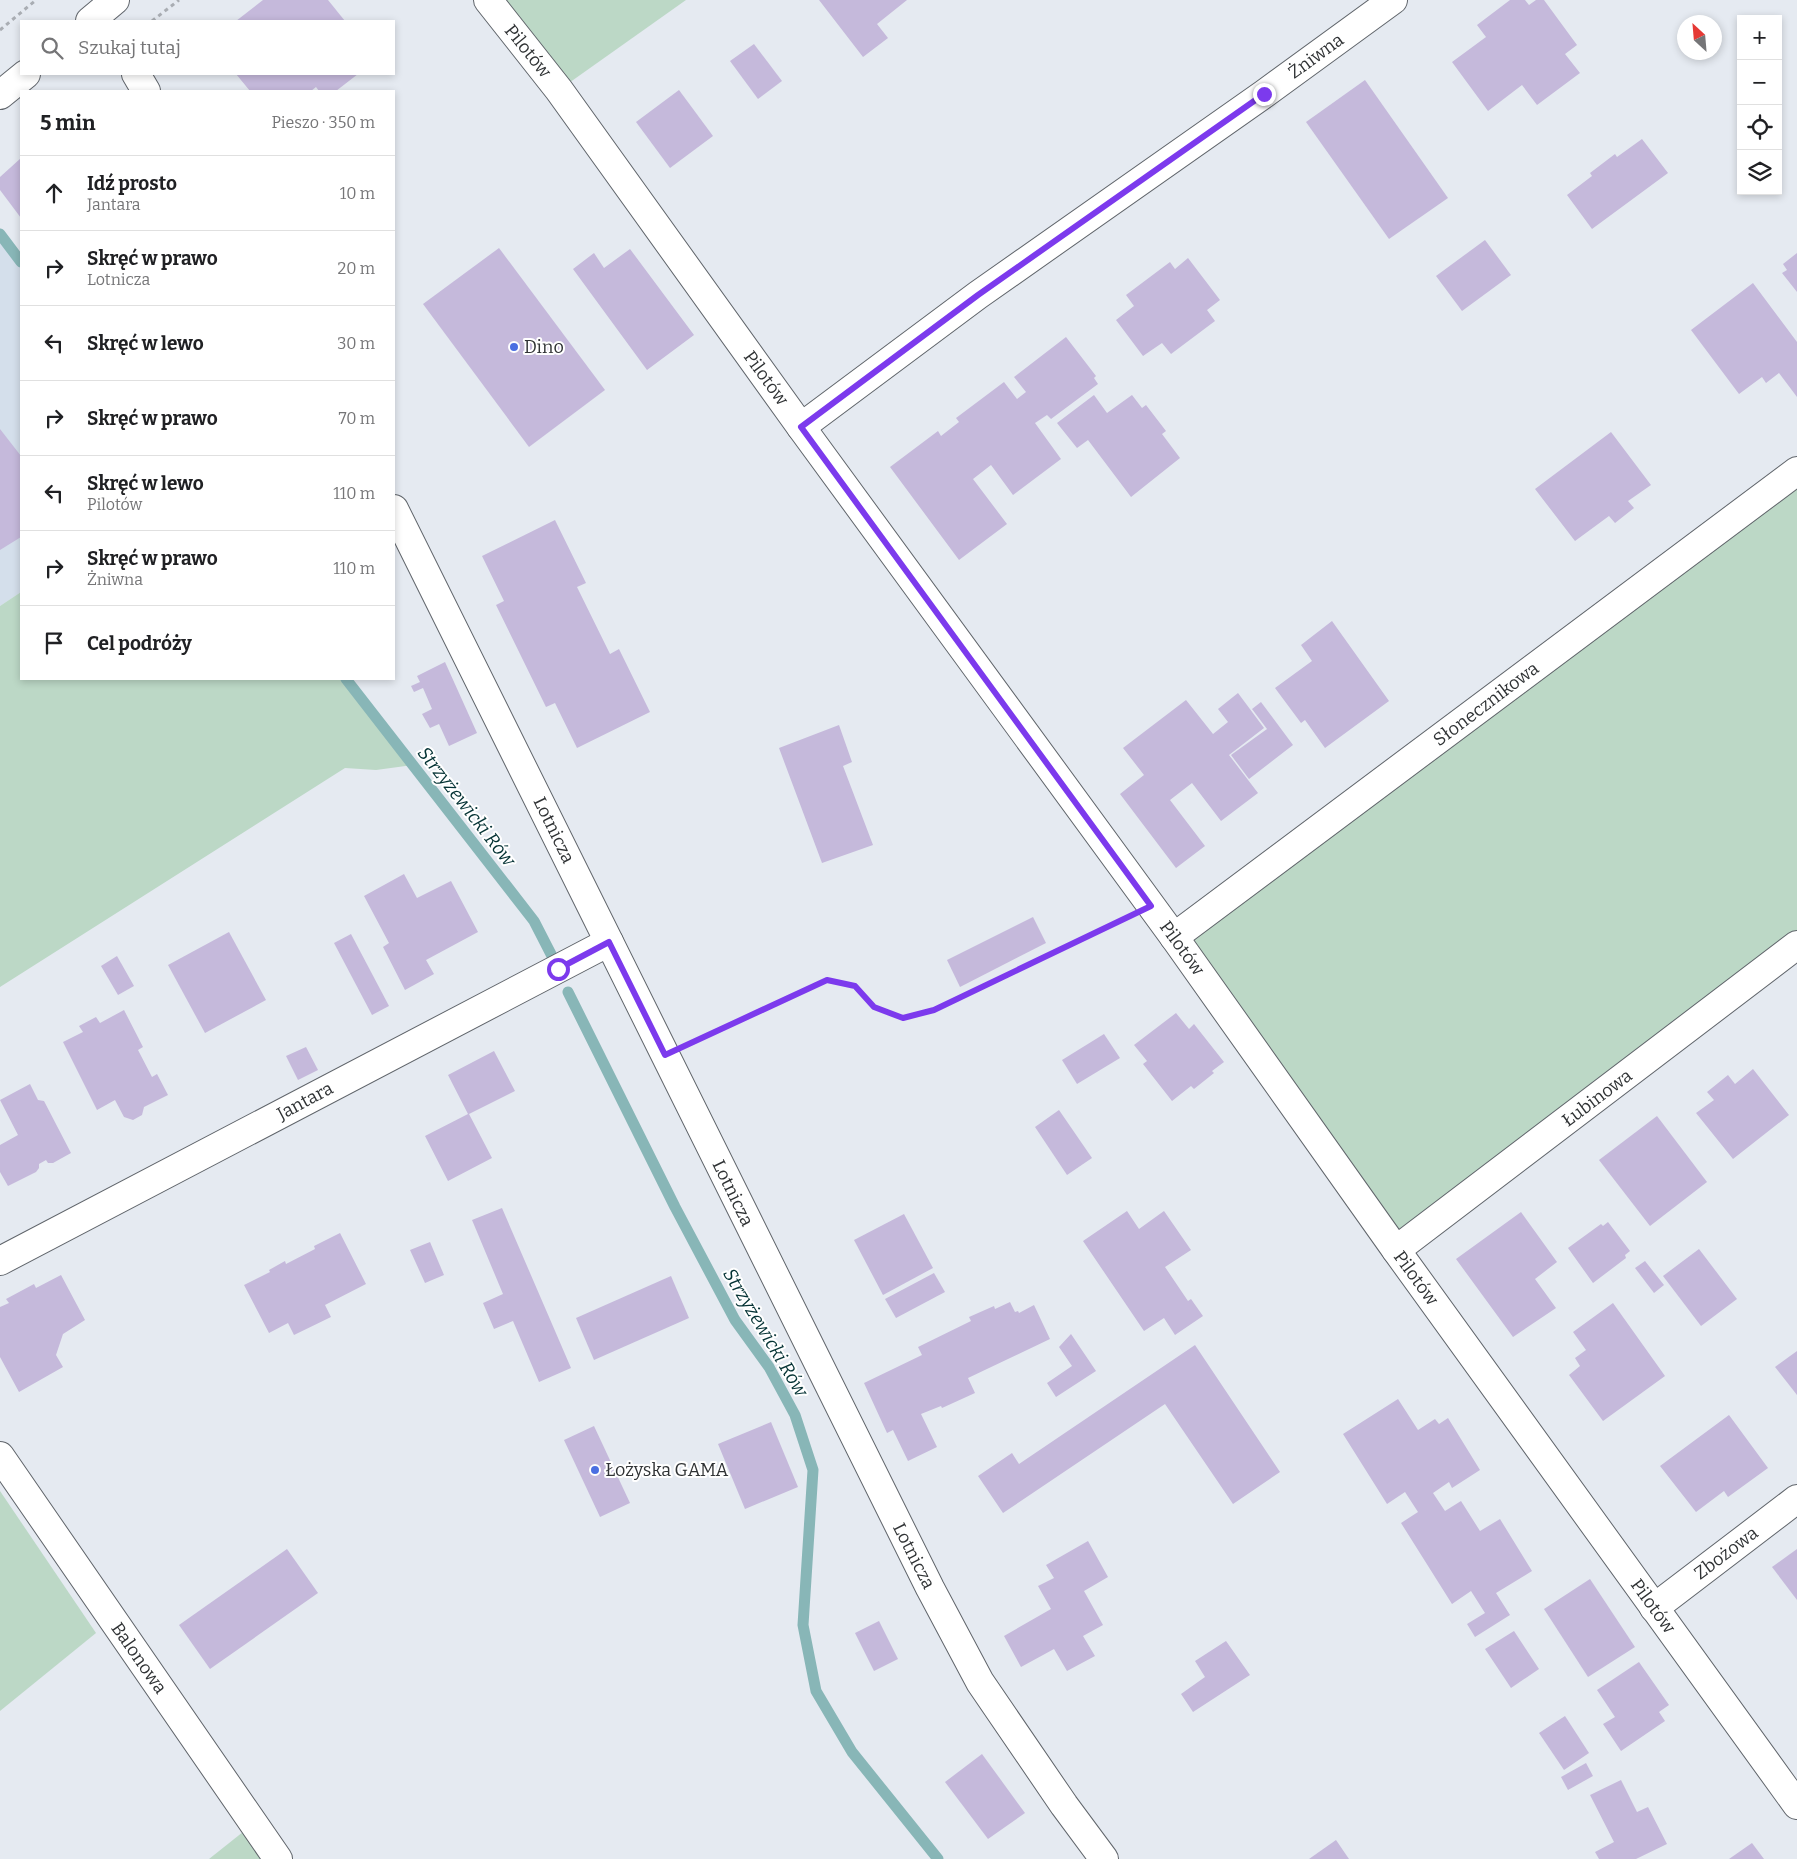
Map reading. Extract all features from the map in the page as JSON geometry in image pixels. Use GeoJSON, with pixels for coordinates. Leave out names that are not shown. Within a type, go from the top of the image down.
{"type":"FeatureCollection","features":[{"type":"Feature","properties":{"kind":"street","name":"Pilotów"},"geometry":{"type":"LineString","coordinates":[[488,0],[560,90],[801,427],[1174,937],[1396,1250],[1797,1805]]}},
{"type":"Feature","properties":{"kind":"street","name":"Żniwna"},"geometry":{"type":"LineString","coordinates":[[801,427],[978,295],[1264,94],[1393,0]]}},
{"type":"Feature","properties":{"kind":"street"},"geometry":{"type":"LineString","coordinates":[[0,95],[25,75]]}},
{"type":"Feature","properties":{"kind":"street"},"geometry":{"type":"LineString","coordinates":[[137,75],[145,90]]}},
{"type":"Feature","properties":{"kind":"street","name":"Słonecznikowa"},"geometry":{"type":"LineString","coordinates":[[1174,937],[1797,471]]}},
{"type":"Feature","properties":{"kind":"street","name":"Lotnicza"},"geometry":{"type":"LineString","coordinates":[[395,511],[930,1588],[980,1682],[1064,1805],[1104,1859]]}},
{"type":"Feature","properties":{"kind":"street","name":"Jantara"},"geometry":{"type":"LineString","coordinates":[[0,1261],[609,942]]}},
{"type":"Feature","properties":{"kind":"street","name":"Łubinowa"},"geometry":{"type":"LineString","coordinates":[[1396,1250],[1797,945]]}},
{"type":"Feature","properties":{"kind":"street","name":"Balonowa"},"geometry":{"type":"LineString","coordinates":[[0,1456],[278,1859]]}},
{"type":"Feature","properties":{"kind":"street","name":"Zbożowa"},"geometry":{"type":"LineString","coordinates":[[1654,1608],[1797,1499]]}},
{"type":"Feature","properties":{"kind":"path"},"geometry":{"type":"LineString","coordinates":[[0,30],[36,0]]}},
{"type":"Feature","properties":{"kind":"path"},"geometry":{"type":"LineString","coordinates":[[153,20],[179,0]]}},
{"type":"Feature","properties":{"kind":"path"},"geometry":{"type":"LineString","coordinates":[[665,1055],[827,980],[855,986],[874,1007],[903,1018],[934,1010],[1151,906]]}},
{"type":"Feature","properties":{"kind":"shaded area"},"geometry":{"type":"Polygon","coordinates":[[[0,234],[20,261],[20,593],[0,606],[0,234]]]}},
{"type":"Feature","properties":{"kind":"green space"},"geometry":{"type":"Polygon","coordinates":[[[488,0],[686,0],[559,90],[488,0]]]}},
{"type":"Feature","properties":{"kind":"green space"},"geometry":{"type":"Polygon","coordinates":[[[1797,471],[1797,945],[1396,1250],[1174,937],[1797,471]]]}},
{"type":"Feature","properties":{"kind":"green space"},"geometry":{"type":"Polygon","coordinates":[[[20,593],[20,680],[347,680],[413,765],[376,770],[345,768],[0,987],[0,606],[20,593]]]}},
{"type":"Feature","properties":{"kind":"green space"},"geometry":{"type":"Polygon","coordinates":[[[0,1491],[96,1633],[0,1711],[0,1491]]]}},
{"type":"Feature","properties":{"kind":"green space"},"geometry":{"type":"Polygon","coordinates":[[[253,1824],[278,1859],[209,1859],[253,1824]]]}},
{"type":"Feature","properties":{"kind":"building"},"geometry":{"type":"Polygon","coordinates":[[[263,0],[328,0],[344,20],[237,20],[263,0]]]}},
{"type":"Feature","properties":{"kind":"building"},"geometry":{"type":"Polygon","coordinates":[[[819,0],[907,0],[877,24],[888,38],[863,57],[819,0]]]}},
{"type":"Feature","properties":{"kind":"building"},"geometry":{"type":"Polygon","coordinates":[[[1510,0],[1525,0],[1529,5],[1536,0],[1544,0],[1577,45],[1565,54],[1580,73],[1537,105],[1522,85],[1488,111],[1452,62],[1486,37],[1477,25],[1510,0]]]}},
{"type":"Feature","properties":{"kind":"building"},"geometry":{"type":"Polygon","coordinates":[[[754,44],[782,81],[758,99],[730,61],[754,44]]]}},
{"type":"Feature","properties":{"kind":"building"},"geometry":{"type":"Polygon","coordinates":[[[237,75],[357,75],[337,90],[318,90],[316,87],[312,90],[249,90],[237,75]]]}},
{"type":"Feature","properties":{"kind":"building"},"geometry":{"type":"Polygon","coordinates":[[[1365,80],[1448,198],[1389,239],[1306,122],[1365,80]]]}},
{"type":"Feature","properties":{"kind":"building"},"geometry":{"type":"Polygon","coordinates":[[[679,90],[713,136],[670,168],[636,122],[679,90]]]}},
{"type":"Feature","properties":{"kind":"building"},"geometry":{"type":"Polygon","coordinates":[[[1642,139],[1668,173],[1592,229],[1567,195],[1592,176],[1590,173],[1615,154],[1617,157],[1642,139]]]}},
{"type":"Feature","properties":{"kind":"building"},"geometry":{"type":"Polygon","coordinates":[[[20,159],[20,217],[0,190],[0,177],[20,159]]]}},
{"type":"Feature","properties":{"kind":"building"},"geometry":{"type":"Polygon","coordinates":[[[1485,240],[1511,275],[1462,311],[1436,276],[1485,240]]]}},
{"type":"Feature","properties":{"kind":"building","name":"Dino"},"geometry":{"type":"Polygon","coordinates":[[[499,248],[605,390],[529,447],[423,304],[499,248]]]}},
{"type":"Feature","properties":{"kind":"building"},"geometry":{"type":"Polygon","coordinates":[[[630,249],[694,335],[647,370],[573,269],[594,253],[604,268],[630,249]]]}},
{"type":"Feature","properties":{"kind":"building"},"geometry":{"type":"Polygon","coordinates":[[[1797,253],[1797,292],[1782,273],[1787,270],[1783,264],[1797,253]]]}},
{"type":"Feature","properties":{"kind":"building"},"geometry":{"type":"Polygon","coordinates":[[[1188,258],[1220,300],[1207,310],[1215,321],[1171,354],[1162,343],[1143,356],[1116,320],[1134,306],[1126,295],[1170,262],[1175,269],[1188,258]]]}},
{"type":"Feature","properties":{"kind":"building"},"geometry":{"type":"Polygon","coordinates":[[[1753,283],[1797,342],[1797,397],[1779,373],[1766,383],[1762,377],[1739,394],[1691,330],[1753,283]]]}},
{"type":"Feature","properties":{"kind":"building"},"geometry":{"type":"Polygon","coordinates":[[[1066,337],[1096,376],[1094,378],[1098,384],[1051,419],[1047,415],[1035,423],[1061,459],[1013,495],[991,465],[973,479],[1007,524],[959,560],[890,467],[938,431],[941,436],[959,422],[956,418],[1004,382],[1017,399],[1026,392],[1014,377],[1066,337]]]}},
{"type":"Feature","properties":{"kind":"building"},"geometry":{"type":"Polygon","coordinates":[[[1094,395],[1107,413],[1132,395],[1142,408],[1146,405],[1166,431],[1162,434],[1180,458],[1131,497],[1088,440],[1077,448],[1057,423],[1094,395]]]}},
{"type":"Feature","properties":{"kind":"building"},"geometry":{"type":"Polygon","coordinates":[[[0,429],[20,455],[20,538],[0,550],[0,429]]]}},
{"type":"Feature","properties":{"kind":"building"},"geometry":{"type":"Polygon","coordinates":[[[1611,432],[1651,485],[1628,501],[1634,508],[1615,523],[1609,516],[1575,541],[1535,489],[1611,432]]]}},
{"type":"Feature","properties":{"kind":"building"},"geometry":{"type":"Polygon","coordinates":[[[555,520],[586,583],[577,587],[610,654],[619,649],[650,712],[577,748],[555,703],[546,707],[496,605],[504,601],[482,556],[555,520]]]}},
{"type":"Feature","properties":{"kind":"building"},"geometry":{"type":"Polygon","coordinates":[[[1332,621],[1389,701],[1325,748],[1305,720],[1301,723],[1275,688],[1312,661],[1301,645],[1332,621]]]}},
{"type":"Feature","properties":{"kind":"building"},"geometry":{"type":"Polygon","coordinates":[[[445,662],[477,733],[449,746],[439,724],[430,728],[422,714],[432,709],[423,688],[414,692],[411,686],[420,682],[417,676],[445,662]]]}},
{"type":"Feature","properties":{"kind":"building"},"geometry":{"type":"Polygon","coordinates":[[[1238,693],[1264,728],[1229,755],[1258,793],[1221,821],[1192,783],[1170,800],[1205,846],[1176,868],[1120,794],[1144,775],[1123,748],[1186,700],[1213,734],[1228,722],[1218,709],[1238,693]]]}},
{"type":"Feature","properties":{"kind":"building"},"geometry":{"type":"Polygon","coordinates":[[[1261,702],[1293,745],[1249,779],[1231,755],[1267,729],[1252,709],[1261,702]]]}},
{"type":"Feature","properties":{"kind":"building"},"geometry":{"type":"Polygon","coordinates":[[[839,725],[852,762],[843,766],[873,845],[822,863],[779,748],[839,725]]]}},
{"type":"Feature","properties":{"kind":"building"},"geometry":{"type":"Polygon","coordinates":[[[404,874],[417,898],[451,881],[478,932],[426,960],[434,974],[405,990],[383,947],[389,943],[364,896],[404,874]]]}},
{"type":"Feature","properties":{"kind":"building"},"geometry":{"type":"Polygon","coordinates":[[[1033,917],[1046,943],[960,987],[947,960],[1033,917]]]}},
{"type":"Feature","properties":{"kind":"building"},"geometry":{"type":"Polygon","coordinates":[[[229,932],[266,1000],[205,1033],[168,965],[229,932]]]}},
{"type":"Feature","properties":{"kind":"building"},"geometry":{"type":"Polygon","coordinates":[[[351,934],[389,1006],[372,1015],[334,943],[351,934]]]}},
{"type":"Feature","properties":{"kind":"building"},"geometry":{"type":"Polygon","coordinates":[[[117,956],[134,986],[118,995],[101,966],[117,956]]]}},
{"type":"Feature","properties":{"kind":"building"},"geometry":{"type":"Polygon","coordinates":[[[124,1010],[143,1047],[138,1050],[152,1077],[157,1074],[168,1095],[144,1107],[142,1115],[133,1120],[124,1117],[115,1100],[97,1110],[63,1042],[83,1032],[79,1026],[96,1017],[100,1023],[124,1010]]]}},
{"type":"Feature","properties":{"kind":"building"},"geometry":{"type":"Polygon","coordinates":[[[1176,1013],[1189,1029],[1194,1024],[1224,1062],[1194,1089],[1191,1086],[1172,1101],[1143,1064],[1147,1061],[1134,1045],[1176,1013]]]}},
{"type":"Feature","properties":{"kind":"building"},"geometry":{"type":"Polygon","coordinates":[[[1104,1034],[1120,1058],[1077,1084],[1062,1060],[1104,1034]]]}},
{"type":"Feature","properties":{"kind":"building"},"geometry":{"type":"Polygon","coordinates":[[[306,1047],[318,1070],[298,1080],[286,1056],[306,1047]]]}},
{"type":"Feature","properties":{"kind":"building"},"geometry":{"type":"Polygon","coordinates":[[[494,1051],[515,1091],[469,1114],[492,1158],[448,1181],[425,1136],[468,1114],[448,1075],[494,1051]]]}},
{"type":"Feature","properties":{"kind":"building"},"geometry":{"type":"Polygon","coordinates":[[[1753,1069],[1789,1115],[1733,1159],[1696,1113],[1714,1100],[1707,1092],[1728,1075],[1735,1084],[1753,1069]]]}},
{"type":"Feature","properties":{"kind":"building"},"geometry":{"type":"Polygon","coordinates":[[[30,1084],[38,1100],[44,1101],[71,1153],[53,1163],[48,1163],[46,1160],[39,1164],[36,1172],[8,1186],[0,1172],[0,1145],[18,1135],[0,1100],[30,1084]]]}},
{"type":"Feature","properties":{"kind":"building"},"geometry":{"type":"Polygon","coordinates":[[[1059,1110],[1092,1158],[1067,1175],[1035,1127],[1059,1110]]]}},
{"type":"Feature","properties":{"kind":"building"},"geometry":{"type":"Polygon","coordinates":[[[1657,1116],[1707,1182],[1650,1226],[1599,1160],[1657,1116]]]}},
{"type":"Feature","properties":{"kind":"building"},"geometry":{"type":"Polygon","coordinates":[[[502,1208],[571,1368],[539,1382],[513,1321],[494,1329],[483,1303],[503,1294],[472,1220],[502,1208]]]}},
{"type":"Feature","properties":{"kind":"building"},"geometry":{"type":"Polygon","coordinates":[[[1127,1211],[1139,1229],[1164,1211],[1191,1250],[1165,1267],[1188,1301],[1191,1299],[1203,1316],[1175,1335],[1164,1318],[1144,1331],[1083,1241],[1127,1211]]]}},
{"type":"Feature","properties":{"kind":"building"},"geometry":{"type":"Polygon","coordinates":[[[1521,1212],[1557,1262],[1535,1279],[1556,1308],[1513,1337],[1456,1259],[1521,1212]]]}},
{"type":"Feature","properties":{"kind":"building"},"geometry":{"type":"Polygon","coordinates":[[[904,1214],[933,1268],[883,1295],[854,1240],[904,1214]]]}},
{"type":"Feature","properties":{"kind":"building"},"geometry":{"type":"Polygon","coordinates":[[[1608,1222],[1630,1251],[1625,1255],[1626,1258],[1593,1283],[1568,1248],[1601,1224],[1603,1226],[1608,1222]]]}},
{"type":"Feature","properties":{"kind":"building"},"geometry":{"type":"Polygon","coordinates":[[[340,1233],[366,1284],[325,1305],[331,1317],[294,1335],[288,1323],[269,1333],[244,1285],[270,1272],[269,1270],[285,1261],[286,1264],[315,1249],[314,1246],[340,1233]]]}},
{"type":"Feature","properties":{"kind":"building"},"geometry":{"type":"Polygon","coordinates":[[[430,1242],[444,1275],[425,1283],[410,1250],[430,1242]]]}},
{"type":"Feature","properties":{"kind":"building"},"geometry":{"type":"Polygon","coordinates":[[[1699,1249],[1737,1299],[1701,1326],[1663,1276],[1699,1249]]]}},
{"type":"Feature","properties":{"kind":"building"},"geometry":{"type":"Polygon","coordinates":[[[1645,1261],[1664,1285],[1654,1293],[1635,1268],[1645,1261]]]}},
{"type":"Feature","properties":{"kind":"building"},"geometry":{"type":"Polygon","coordinates":[[[934,1273],[945,1292],[896,1318],[885,1299],[934,1273]]]}},
{"type":"Feature","properties":{"kind":"building"},"geometry":{"type":"Polygon","coordinates":[[[61,1275],[85,1320],[63,1334],[56,1355],[63,1367],[19,1392],[0,1357],[0,1307],[9,1303],[6,1299],[34,1284],[36,1288],[61,1275]]]}},
{"type":"Feature","properties":{"kind":"building"},"geometry":{"type":"Polygon","coordinates":[[[671,1276],[689,1318],[594,1360],[576,1318],[671,1276]]]}},
{"type":"Feature","properties":{"kind":"building"},"geometry":{"type":"Polygon","coordinates":[[[1010,1302],[1015,1312],[1018,1311],[1019,1313],[1034,1305],[1050,1339],[968,1378],[975,1393],[942,1408],[941,1406],[921,1414],[937,1447],[908,1461],[893,1430],[887,1433],[864,1383],[922,1355],[918,1347],[971,1321],[969,1317],[994,1306],[995,1309],[1010,1302]]]}},
{"type":"Feature","properties":{"kind":"building"},"geometry":{"type":"Polygon","coordinates":[[[1613,1303],[1665,1376],[1603,1421],[1569,1375],[1580,1366],[1575,1358],[1586,1350],[1573,1332],[1613,1303]]]}},
{"type":"Feature","properties":{"kind":"building"},"geometry":{"type":"Polygon","coordinates":[[[1071,1334],[1096,1371],[1056,1397],[1047,1383],[1072,1366],[1059,1347],[1071,1334]]]}},
{"type":"Feature","properties":{"kind":"building"},"geometry":{"type":"Polygon","coordinates":[[[1195,1345],[1280,1472],[1233,1504],[1165,1404],[1003,1513],[978,1476],[1012,1453],[1019,1464],[1195,1345]]]}},
{"type":"Feature","properties":{"kind":"building"},"geometry":{"type":"Polygon","coordinates":[[[1797,1351],[1797,1395],[1775,1367],[1797,1351]]]}},
{"type":"Feature","properties":{"kind":"building"},"geometry":{"type":"Polygon","coordinates":[[[1398,1399],[1418,1430],[1435,1419],[1439,1424],[1448,1418],[1480,1470],[1452,1488],[1449,1482],[1433,1493],[1445,1511],[1461,1501],[1480,1531],[1500,1519],[1532,1571],[1496,1593],[1510,1615],[1475,1637],[1467,1624],[1485,1613],[1471,1591],[1452,1604],[1401,1523],[1418,1512],[1405,1492],[1387,1504],[1343,1434],[1398,1399]]]}},
{"type":"Feature","properties":{"kind":"building"},"geometry":{"type":"Polygon","coordinates":[[[1729,1415],[1768,1468],[1728,1497],[1724,1491],[1696,1512],[1660,1466],[1729,1415]]]}},
{"type":"Feature","properties":{"kind":"building"},"geometry":{"type":"Polygon","coordinates":[[[771,1422],[798,1487],[745,1509],[718,1444],[771,1422]]]}},
{"type":"Feature","properties":{"kind":"building"},"geometry":{"type":"Polygon","coordinates":[[[594,1426],[630,1503],[600,1517],[564,1440],[594,1426]]]}},
{"type":"Feature","properties":{"kind":"building"},"geometry":{"type":"Polygon","coordinates":[[[1088,1541],[1108,1577],[1084,1591],[1103,1625],[1083,1636],[1095,1656],[1067,1671],[1054,1649],[1021,1667],[1004,1636],[1051,1609],[1038,1586],[1054,1578],[1046,1565],[1088,1541]]]}},
{"type":"Feature","properties":{"kind":"building"},"geometry":{"type":"Polygon","coordinates":[[[287,1549],[318,1593],[210,1669],[179,1625],[287,1549]]]}},
{"type":"Feature","properties":{"kind":"building"},"geometry":{"type":"Polygon","coordinates":[[[1797,1549],[1797,1600],[1772,1567],[1797,1549]]]}},
{"type":"Feature","properties":{"kind":"building"},"geometry":{"type":"Polygon","coordinates":[[[1590,1579],[1635,1647],[1588,1677],[1544,1609],[1590,1579]]]}},
{"type":"Feature","properties":{"kind":"building"},"geometry":{"type":"Polygon","coordinates":[[[879,1621],[898,1659],[874,1671],[855,1633],[879,1621]]]}},
{"type":"Feature","properties":{"kind":"building"},"geometry":{"type":"Polygon","coordinates":[[[1514,1631],[1539,1669],[1511,1688],[1485,1649],[1514,1631]]]}},
{"type":"Feature","properties":{"kind":"building"},"geometry":{"type":"Polygon","coordinates":[[[1226,1641],[1250,1675],[1193,1712],[1181,1694],[1205,1677],[1195,1661],[1226,1641]]]}},
{"type":"Feature","properties":{"kind":"building"},"geometry":{"type":"Polygon","coordinates":[[[1639,1662],[1669,1705],[1659,1712],[1665,1721],[1621,1751],[1603,1724],[1615,1717],[1597,1690],[1639,1662]]]}},
{"type":"Feature","properties":{"kind":"building"},"geometry":{"type":"Polygon","coordinates":[[[1565,1716],[1589,1753],[1564,1770],[1539,1733],[1565,1716]]]}},
{"type":"Feature","properties":{"kind":"building"},"geometry":{"type":"Polygon","coordinates":[[[982,1754],[1025,1813],[988,1839],[945,1782],[982,1754]]]}},
{"type":"Feature","properties":{"kind":"building"},"geometry":{"type":"Polygon","coordinates":[[[1586,1763],[1593,1776],[1568,1790],[1561,1777],[1586,1763]]]}},
{"type":"Feature","properties":{"kind":"building"},"geometry":{"type":"Polygon","coordinates":[[[1621,1780],[1637,1812],[1648,1807],[1667,1844],[1636,1859],[1599,1859],[1595,1852],[1614,1842],[1590,1795],[1621,1780]]]}},
{"type":"Feature","properties":{"kind":"building"},"geometry":{"type":"Polygon","coordinates":[[[1336,1840],[1349,1859],[1309,1859],[1336,1840]]]}},
{"type":"Feature","properties":{"kind":"building"},"geometry":{"type":"Polygon","coordinates":[[[1752,1843],[1764,1859],[1729,1859],[1752,1843]]]}},
{"type":"Feature","properties":{"kind":"waterway","name":"Strzyżewicki Rów"},"geometry":{"type":"LineString","coordinates":[[0,234],[20,261]]}},
{"type":"Feature","properties":{"kind":"waterway","name":"Strzyżewicki Rów"},"geometry":{"type":"LineString","coordinates":[[347,680],[534,921],[554,960]]}},
{"type":"Feature","properties":{"kind":"waterway","name":"Strzyżewicki Rów"},"geometry":{"type":"LineString","coordinates":[[568,992],[675,1207],[735,1320],[769,1367],[795,1415],[813,1470],[803,1625],[816,1691],[852,1752],[938,1859]]}},
{"type":"Feature","properties":{"kind":"place","name":"Dino"},"geometry":{"type":"Point","coordinates":[514,347]}},
{"type":"Feature","properties":{"kind":"place","name":"Łożyska GAMA"},"geometry":{"type":"Point","coordinates":[595,1470]}},
{"type":"Feature","properties":{"kind":"route"},"geometry":{"type":"LineString","coordinates":[[558,969],[609,942],[665,1055],[827,980],[855,986],[874,1007],[903,1018],[934,1010],[1151,906],[801,427],[978,295],[1264,94]]}}]}
